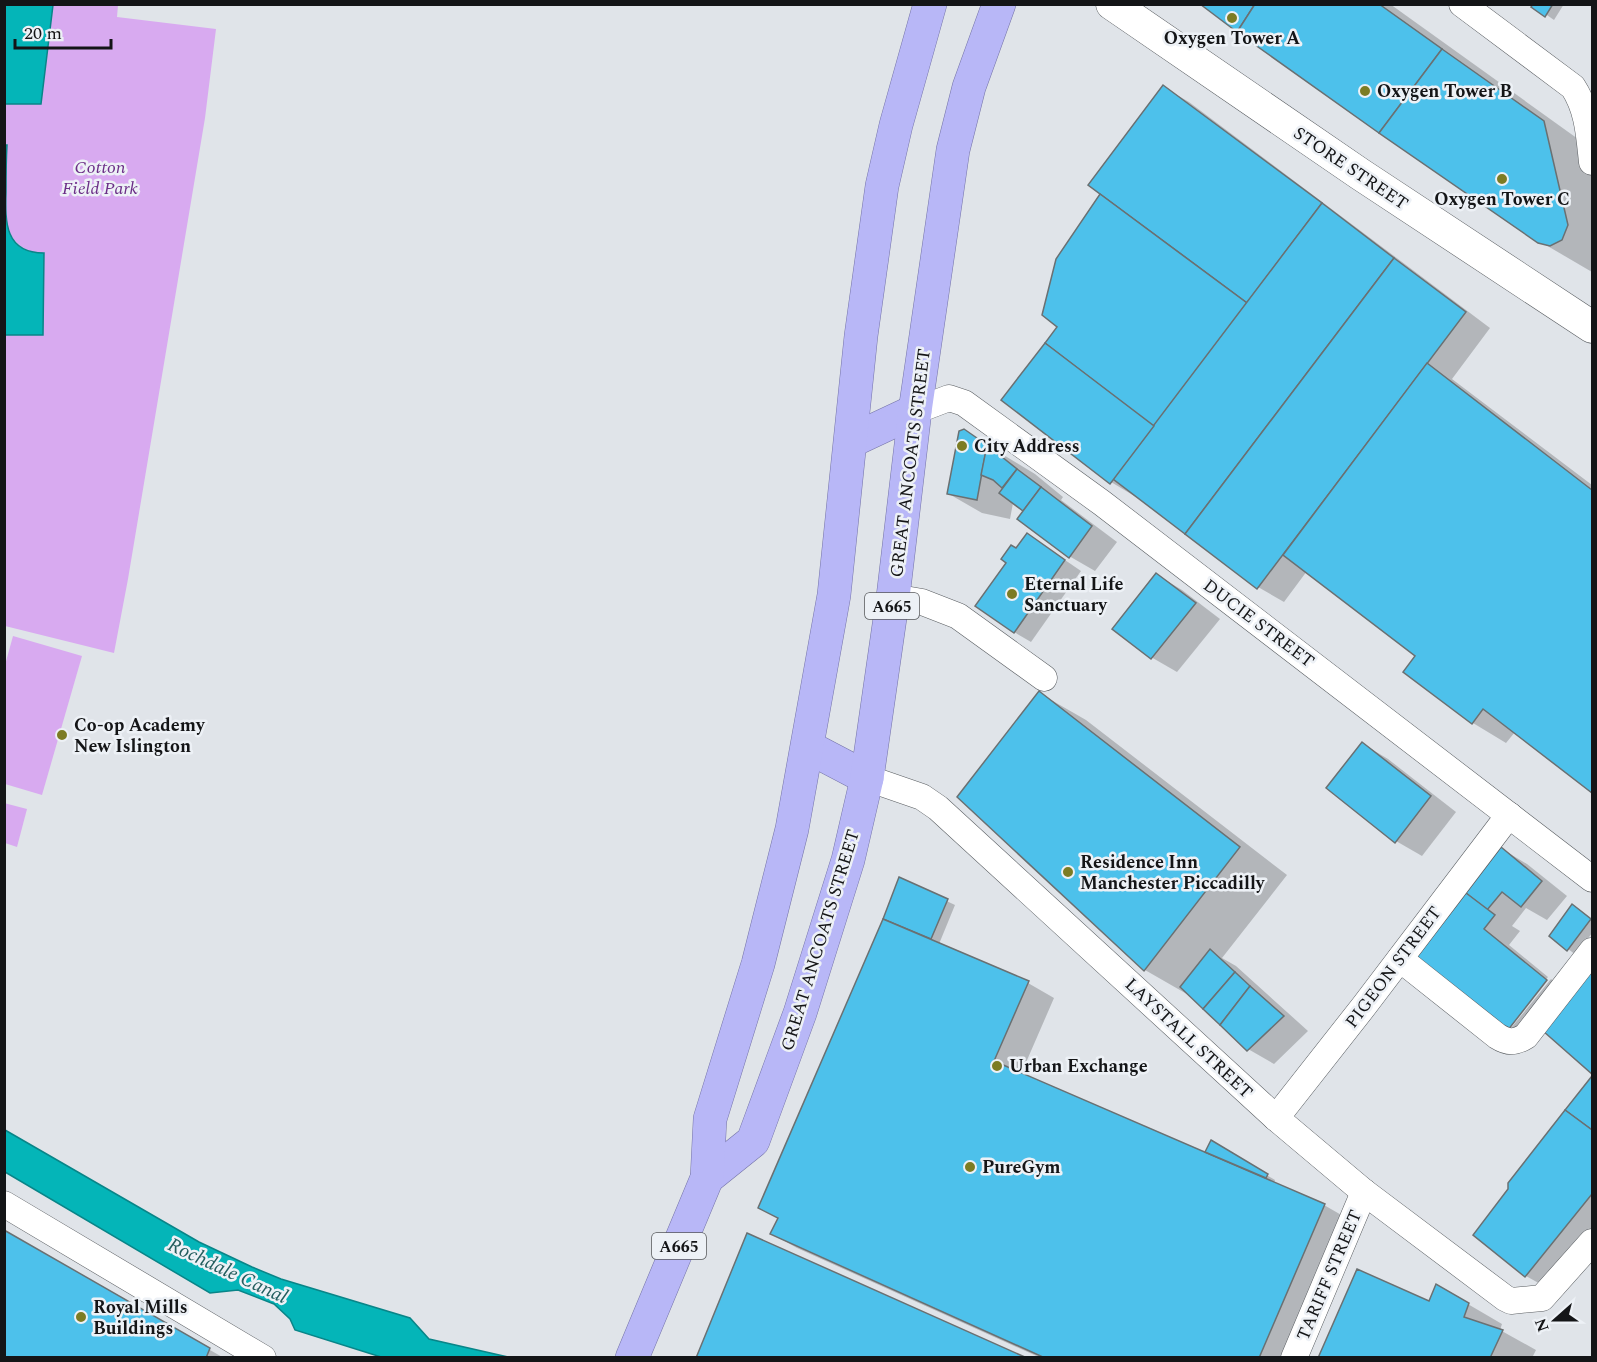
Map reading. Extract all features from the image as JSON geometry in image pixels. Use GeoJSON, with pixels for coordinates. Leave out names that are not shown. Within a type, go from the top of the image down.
{"type":"FeatureCollection","features":[{"type":"Feature","properties":{"kind":"highway","name":"GREAT ANCOATS STREET"},"geometry":{"type":"LineString","coordinates":[[633,1358],[707,1178],[710,1119],[758,964],[792,829],[834,596],[861,336],[882,186],[896,125],[930,4]]}},
{"type":"Feature","properties":{"kind":"highway","name":"GREAT ANCOATS STREET"},"geometry":{"type":"LineString","coordinates":[[707,1178],[753,1141],[800,1013],[848,860],[867,778],[893,597],[915,411],[953,150],[969,87],[999,4]]}},
{"type":"Feature","properties":{"kind":"highway"},"geometry":{"type":"LineString","coordinates":[[851,441],[915,411]]}},
{"type":"Feature","properties":{"kind":"highway"},"geometry":{"type":"LineString","coordinates":[[808,747],[867,778]]}},
{"type":"Feature","properties":{"kind":"street"},"geometry":{"type":"LineString","coordinates":[[912,4],[920,39]]}},
{"type":"Feature","properties":{"kind":"street","name":"STORE STREET"},"geometry":{"type":"LineString","coordinates":[[1112,4],[1360,174],[1593,327]]}},
{"type":"Feature","properties":{"kind":"street"},"geometry":{"type":"LineString","coordinates":[[1462,4],[1573,87],[1586,116],[1593,162]]}},
{"type":"Feature","properties":{"kind":"street","name":"DUCIE STREET"},"geometry":{"type":"LineString","coordinates":[[915,411],[949,398],[964,403],[1102,503],[1593,879]]}},
{"type":"Feature","properties":{"kind":"street"},"geometry":{"type":"LineString","coordinates":[[893,597],[922,602],[958,616],[1044,678]]}},
{"type":"Feature","properties":{"kind":"street","name":"LAYSTALL STREET"},"geometry":{"type":"LineString","coordinates":[[867,778],[916,795],[938,808],[1276,1118],[1364,1192],[1511,1301],[1542,1298],[1548,1294],[1593,1242]]}},
{"type":"Feature","properties":{"kind":"street","name":"PIGEON STREET"},"geometry":{"type":"LineString","coordinates":[[1276,1118],[1509,815]]}},
{"type":"Feature","properties":{"kind":"street"},"geometry":{"type":"LineString","coordinates":[[1400,959],[1497,1036],[1509,1042],[1526,1036],[1593,951]]}},
{"type":"Feature","properties":{"kind":"street","name":"TARIFF STREET"},"geometry":{"type":"LineString","coordinates":[[1294,1358],[1364,1192]]}},
{"type":"Feature","properties":{"kind":"street"},"geometry":{"type":"LineString","coordinates":[[4,1204],[250,1354]]}},
{"type":"Feature","properties":{"kind":"green space","name":"Cotton Field Park"},"geometry":{"type":"Polygon","coordinates":[[[53,5],[118,5],[117,17],[216,29],[205,118],[114,653],[5,626],[5,335],[43,335],[44,254],[20,246],[12,237],[6,224],[5,104],[41,103],[53,5]]]}},
{"type":"Feature","properties":{"kind":"green space"},"geometry":{"type":"Polygon","coordinates":[[[13,636],[82,656],[42,795],[5,784],[5,665],[13,636]]]}},
{"type":"Feature","properties":{"kind":"green space"},"geometry":{"type":"Polygon","coordinates":[[[4,803],[27,809],[17,847],[5,843],[4,803]]]}},
{"type":"Feature","properties":{"kind":"water"},"geometry":{"type":"Polygon","coordinates":[[[4,5],[53,5],[41,104],[5,104],[4,5]]]}},
{"type":"Feature","properties":{"kind":"water"},"geometry":{"type":"Polygon","coordinates":[[[5,145],[7,145],[6,214],[10,234],[21,248],[44,253],[43,335],[5,335],[5,145]]]}},
{"type":"Feature","properties":{"kind":"water","name":"Rochdale Canal"},"geometry":{"type":"Polygon","coordinates":[[[5,1130],[199,1242],[252,1267],[281,1279],[410,1318],[429,1339],[508,1357],[381,1357],[295,1330],[290,1319],[274,1304],[238,1290],[210,1293],[5,1172],[5,1130]]]}},
{"type":"Feature","properties":{"kind":"building","name":"Oxygen Tower A"},"geometry":{"type":"Polygon","coordinates":[[[1200,4],[1255,4],[1237,32],[1200,4]]]}},
{"type":"Feature","properties":{"kind":"building","name":"Oxygen Tower B"},"geometry":{"type":"Polygon","coordinates":[[[1255,4],[1379,4],[1442,49],[1379,133],[1237,32],[1255,4]]]}},
{"type":"Feature","properties":{"kind":"building"},"geometry":{"type":"Polygon","coordinates":[[[1533,4],[1553,4],[1545,17],[1531,7],[1533,4]]]}},
{"type":"Feature","properties":{"kind":"building","name":"Oxygen Tower C"},"geometry":{"type":"Polygon","coordinates":[[[1442,49],[1544,121],[1568,225],[1562,240],[1550,246],[1538,243],[1379,133],[1442,49]]]}},
{"type":"Feature","properties":{"kind":"building"},"geometry":{"type":"Polygon","coordinates":[[[1163,85],[1322,203],[1247,303],[1088,185],[1163,85]]]}},
{"type":"Feature","properties":{"kind":"building"},"geometry":{"type":"Polygon","coordinates":[[[1100,194],[1247,303],[1154,427],[1045,343],[1057,327],[1042,315],[1056,259],[1100,194]]]}},
{"type":"Feature","properties":{"kind":"building"},"geometry":{"type":"Polygon","coordinates":[[[1322,203],[1394,258],[1185,534],[1113,479],[1322,203]]]}},
{"type":"Feature","properties":{"kind":"building"},"geometry":{"type":"Polygon","coordinates":[[[1394,258],[1466,312],[1257,589],[1185,534],[1394,258]]]}},
{"type":"Feature","properties":{"kind":"building"},"geometry":{"type":"Polygon","coordinates":[[[1045,343],[1154,426],[1110,484],[1001,400],[1045,343]]]}},
{"type":"Feature","properties":{"kind":"building"},"geometry":{"type":"Polygon","coordinates":[[[1427,363],[1592,490],[1592,793],[1483,709],[1472,724],[1403,672],[1415,656],[1283,555],[1427,363]]]}},
{"type":"Feature","properties":{"kind":"building"},"geometry":{"type":"Polygon","coordinates":[[[964,429],[987,445],[977,500],[947,494],[959,431],[964,429]]]}},
{"type":"Feature","properties":{"kind":"building"},"geometry":{"type":"Polygon","coordinates":[[[987,445],[1017,469],[1002,488],[993,480],[981,475],[987,445]]]}},
{"type":"Feature","properties":{"kind":"building"},"geometry":{"type":"Polygon","coordinates":[[[1017,469],[1041,487],[1023,511],[999,493],[1017,469]]]}},
{"type":"Feature","properties":{"kind":"building"},"geometry":{"type":"Polygon","coordinates":[[[1041,487],[1092,526],[1069,558],[1017,519],[1041,487]]]}},
{"type":"Feature","properties":{"kind":"building","name":"Eternal Life Sanctuary"},"geometry":{"type":"Polygon","coordinates":[[[1027,533],[1065,560],[1014,633],[975,606],[1006,563],[1001,559],[1011,545],[1016,548],[1027,533]]]}},
{"type":"Feature","properties":{"kind":"building"},"geometry":{"type":"Polygon","coordinates":[[[1156,573],[1196,603],[1151,659],[1112,629],[1156,573]]]}},
{"type":"Feature","properties":{"kind":"building"},"geometry":{"type":"Polygon","coordinates":[[[1039,691],[1240,847],[1144,971],[957,797],[1039,691]]]}},
{"type":"Feature","properties":{"kind":"building"},"geometry":{"type":"Polygon","coordinates":[[[1362,742],[1431,796],[1395,843],[1326,788],[1362,742]]]}},
{"type":"Feature","properties":{"kind":"building"},"geometry":{"type":"Polygon","coordinates":[[[1501,847],[1542,881],[1521,907],[1502,892],[1487,910],[1466,893],[1501,847]]]}},
{"type":"Feature","properties":{"kind":"building"},"geometry":{"type":"Polygon","coordinates":[[[899,877],[948,899],[931,939],[883,919],[899,877]]]}},
{"type":"Feature","properties":{"kind":"building"},"geometry":{"type":"Polygon","coordinates":[[[1466,893],[1495,915],[1484,929],[1547,980],[1508,1030],[1416,958],[1466,893]]]}},
{"type":"Feature","properties":{"kind":"building"},"geometry":{"type":"Polygon","coordinates":[[[1572,904],[1591,919],[1567,951],[1549,936],[1572,904]]]}},
{"type":"Feature","properties":{"kind":"building","name":"Urban Exchange"},"geometry":{"type":"Polygon","coordinates":[[[883,919],[1029,981],[994,1061],[1325,1204],[1259,1358],[1045,1358],[770,1234],[778,1218],[758,1208],[883,919]]]}},
{"type":"Feature","properties":{"kind":"building"},"geometry":{"type":"Polygon","coordinates":[[[1210,949],[1235,972],[1203,1009],[1180,987],[1210,949]]]}},
{"type":"Feature","properties":{"kind":"building"},"geometry":{"type":"Polygon","coordinates":[[[1592,970],[1592,1074],[1543,1031],[1592,970]]]}},
{"type":"Feature","properties":{"kind":"building"},"geometry":{"type":"Polygon","coordinates":[[[1235,972],[1250,986],[1220,1025],[1203,1009],[1235,972]]]}},
{"type":"Feature","properties":{"kind":"building"},"geometry":{"type":"Polygon","coordinates":[[[1250,986],[1284,1016],[1247,1051],[1220,1025],[1250,986]]]}},
{"type":"Feature","properties":{"kind":"building"},"geometry":{"type":"Polygon","coordinates":[[[1592,1076],[1592,1130],[1565,1110],[1592,1076]]]}},
{"type":"Feature","properties":{"kind":"building"},"geometry":{"type":"Polygon","coordinates":[[[1565,1110],[1592,1130],[1592,1194],[1525,1277],[1473,1235],[1508,1189],[1508,1183],[1565,1110]]]}},
{"type":"Feature","properties":{"kind":"building"},"geometry":{"type":"Polygon","coordinates":[[[1211,1140],[1268,1174],[1266,1178],[1205,1152],[1211,1140]]]}},
{"type":"Feature","properties":{"kind":"building","name":"Royal Mills Buildings"},"geometry":{"type":"Polygon","coordinates":[[[4,1230],[210,1348],[206,1358],[4,1358],[4,1230]]]}},
{"type":"Feature","properties":{"kind":"building"},"geometry":{"type":"Polygon","coordinates":[[[747,1233],[1027,1358],[696,1358],[747,1233]]]}},
{"type":"Feature","properties":{"kind":"building"},"geometry":{"type":"Polygon","coordinates":[[[1357,1269],[1429,1301],[1436,1284],[1469,1303],[1464,1317],[1503,1330],[1490,1358],[1318,1358],[1357,1269]]]}},
{"type":"Feature","properties":{"kind":"place","name":"Oxygen Tower A"},"geometry":{"type":"Point","coordinates":[1232,18]}},
{"type":"Feature","properties":{"kind":"place","name":"Oxygen Tower B"},"geometry":{"type":"Point","coordinates":[1365,91]}},
{"type":"Feature","properties":{"kind":"place","name":"Oxygen Tower C"},"geometry":{"type":"Point","coordinates":[1502,179]}},
{"type":"Feature","properties":{"kind":"place","name":"City Address"},"geometry":{"type":"Point","coordinates":[962,446]}},
{"type":"Feature","properties":{"kind":"place","name":"Eternal Life Sanctuary"},"geometry":{"type":"Point","coordinates":[1012,594]}},
{"type":"Feature","properties":{"kind":"place","name":"Co-op Academy New Islington"},"geometry":{"type":"Point","coordinates":[62,735]}},
{"type":"Feature","properties":{"kind":"place","name":"Residence Inn Manchester Piccadilly"},"geometry":{"type":"Point","coordinates":[1068,872]}},
{"type":"Feature","properties":{"kind":"place","name":"Urban Exchange"},"geometry":{"type":"Point","coordinates":[997,1066]}},
{"type":"Feature","properties":{"kind":"place","name":"PureGym"},"geometry":{"type":"Point","coordinates":[970,1167]}},
{"type":"Feature","properties":{"kind":"place","name":"Royal Mills Buildings"},"geometry":{"type":"Point","coordinates":[81,1317]}}]}
